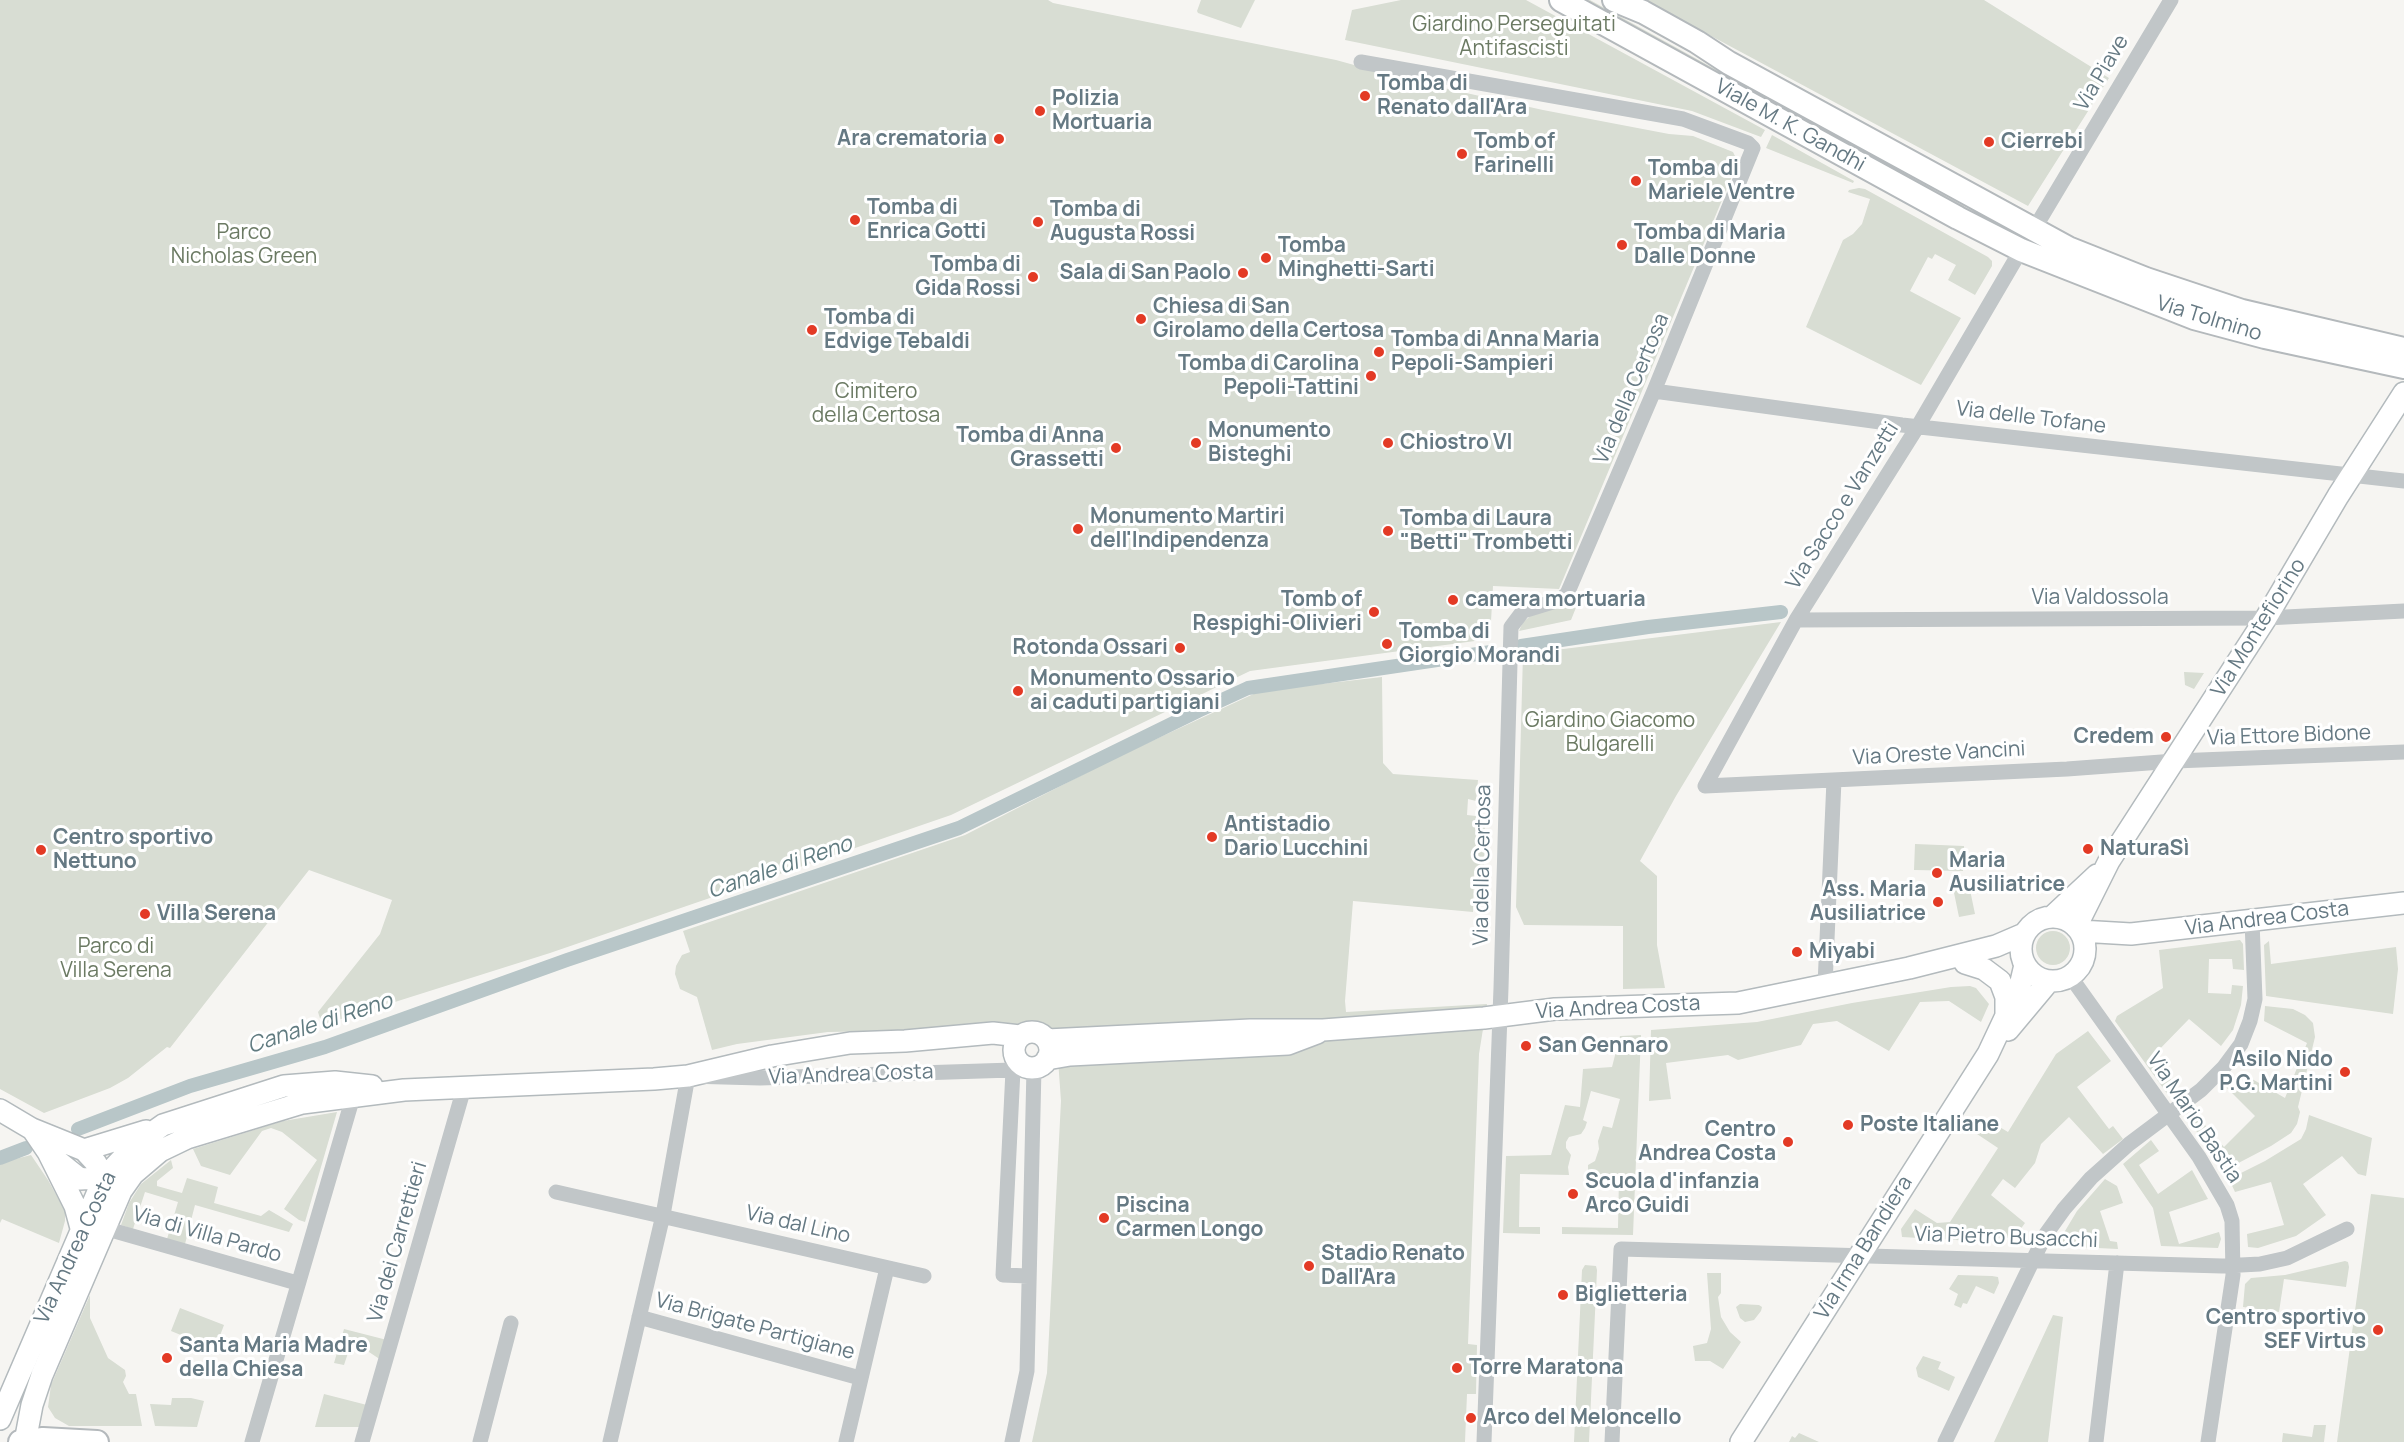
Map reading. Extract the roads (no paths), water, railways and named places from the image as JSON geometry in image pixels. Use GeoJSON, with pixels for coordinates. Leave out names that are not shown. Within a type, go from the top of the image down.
{"type":"FeatureCollection","features":[{"type":"Feature","properties":{"kind":"main road","name":"Viale M. K. Gandhi"},"geometry":{"type":"LineString","coordinates":[[1561,0],[1958,218],[2021,250]]}},
{"type":"Feature","properties":{"kind":"main road","name":"Viale M. K. Gandhi"},"geometry":{"type":"LineString","coordinates":[[1614,0],[1643,12],[1729,63],[2033,231]]}},
{"type":"Feature","properties":{"kind":"main road","name":"Via Tolmino"},"geometry":{"type":"LineString","coordinates":[[2033,231],[2118,268],[2218,304],[2404,349]]}},
{"type":"Feature","properties":{"kind":"main road","name":"Via Tolmino"},"geometry":{"type":"LineString","coordinates":[[2021,250],[2194,318],[2404,367]]}},
{"type":"Feature","properties":{"kind":"main road","name":"Via Montefiorino"},"geometry":{"type":"LineString","coordinates":[[2078,929],[2109,861],[2266,618],[2352,474],[2404,393]]}},
{"type":"Feature","properties":{"kind":"main road","name":"Via Montefiorino"},"geometry":{"type":"LineString","coordinates":[[2053,916],[2109,861]]}},
{"type":"Feature","properties":{"kind":"main road","name":"Via Andrea Costa"},"geometry":{"type":"LineString","coordinates":[[2078,929],[2131,934],[2404,903]]}},
{"type":"Feature","properties":{"kind":"main road"},"geometry":{"type":"LineString","coordinates":[[2053,916],[2064,918],[2078,929],[2085,944],[2084,959],[2081,966],[2070,976],[2049,981],[2040,978],[2024,962],[2021,942],[2024,934],[2034,923],[2053,916]]}},
{"type":"Feature","properties":{"kind":"main road","name":"Via Andrea Costa"},"geometry":{"type":"LineString","coordinates":[[23,1442],[42,1374],[113,1208],[133,1174],[160,1151],[187,1138],[292,1105],[404,1090],[688,1076],[850,1043],[905,1041],[1028,1055],[1070,1055],[1288,1044],[1323,1030],[1500,1016],[1565,1008],[1738,1003],[1910,968],[1987,949],[2024,934]]}},
{"type":"Feature","properties":{"kind":"main road","name":"Via Andrea Costa"},"geometry":{"type":"LineString","coordinates":[[2084,959],[2131,934]]}},
{"type":"Feature","properties":{"kind":"main road","name":"Via Andrea Costa"},"geometry":{"type":"LineString","coordinates":[[1910,968],[1965,963],[2024,962]]}},
{"type":"Feature","properties":{"kind":"main road","name":"Via Irma Bandiera"},"geometry":{"type":"LineString","coordinates":[[1741,1442],[1988,1054],[2020,986],[2024,962]]}},
{"type":"Feature","properties":{"kind":"main road"},"geometry":{"type":"LineString","coordinates":[[1965,963],[1984,969],[2000,981],[2006,997],[2006,1016]]}},
{"type":"Feature","properties":{"kind":"main road","name":"Via Irma Bandiera"},"geometry":{"type":"LineString","coordinates":[[1988,1054],[2049,981]]}},
{"type":"Feature","properties":{"kind":"main road","name":"Via Andrea Costa"},"geometry":{"type":"LineString","coordinates":[[0,1419],[104,1178],[136,1144],[163,1125],[272,1089],[299,1084],[335,1082],[404,1090]]}},
{"type":"Feature","properties":{"kind":"main road"},"geometry":{"type":"LineString","coordinates":[[0,1110],[32,1129],[84,1150],[96,1163],[104,1178],[111,1195],[113,1208]]}},
{"type":"Feature","properties":{"kind":"main road"},"geometry":{"type":"LineString","coordinates":[[84,1150],[163,1125]]}},
{"type":"Feature","properties":{"kind":"main road"},"geometry":{"type":"LineString","coordinates":[[32,1129],[48,1152],[75,1206],[81,1228]]}},
{"type":"Feature","properties":{"kind":"main road"},"geometry":{"type":"LineString","coordinates":[[48,1152],[80,1179],[133,1174]]}},
{"type":"Feature","properties":{"kind":"main road"},"geometry":{"type":"LineString","coordinates":[[23,1442],[43,1439],[97,1442]]}},
{"type":"Feature","properties":{"kind":"street","name":"Via Piave"},"geometry":{"type":"LineString","coordinates":[[2033,231],[2171,0]]}},
{"type":"Feature","properties":{"kind":"street","name":"Via della Certosa"},"geometry":{"type":"LineString","coordinates":[[1361,62],[1683,119],[1702,124],[1752,145],[1753,151],[1567,594],[1559,600],[1523,611],[1513,622],[1510,635],[1500,1016],[1484,1442]]}},
{"type":"Feature","properties":{"kind":"street","name":"Via Sacco e Vanzetti"},"geometry":{"type":"LineString","coordinates":[[1705,786],[1796,620],[1918,426],[2021,250]]}},
{"type":"Feature","properties":{"kind":"street","name":"Via delle Tofane"},"geometry":{"type":"LineString","coordinates":[[1654,391],[2098,448],[2404,481]]}},
{"type":"Feature","properties":{"kind":"street","name":"Via Valdossola"},"geometry":{"type":"LineString","coordinates":[[1796,620],[2266,618],[2404,611]]}},
{"type":"Feature","properties":{"kind":"street","name":"Via Ettore Bidone"},"geometry":{"type":"LineString","coordinates":[[2175,761],[2404,752]]}},
{"type":"Feature","properties":{"kind":"street","name":"Via Oreste Vancini"},"geometry":{"type":"LineString","coordinates":[[1705,786],[2175,761]]}},
{"type":"Feature","properties":{"kind":"street"},"geometry":{"type":"LineString","coordinates":[[1825,985],[1834,780]]}},
{"type":"Feature","properties":{"kind":"street"},"geometry":{"type":"LineString","coordinates":[[1945,1442],[2046,1234],[2064,1209],[2091,1178],[2167,1113],[2201,1090],[2224,1067],[2241,1044],[2255,999],[2252,921]]}},
{"type":"Feature","properties":{"kind":"street","name":"Via Mario Bastia"},"geometry":{"type":"LineString","coordinates":[[2070,976],[2199,1157],[2227,1204],[2233,1231],[2234,1265],[2208,1442]]}},
{"type":"Feature","properties":{"kind":"street"},"geometry":{"type":"LineString","coordinates":[[1028,1055],[1008,1181],[1004,1275],[1028,1276]]}},
{"type":"Feature","properties":{"kind":"street"},"geometry":{"type":"LineString","coordinates":[[1012,1442],[1027,1371],[1031,1182],[1028,1055]]}},
{"type":"Feature","properties":{"kind":"street","name":"Via Andrea Costa"},"geometry":{"type":"LineString","coordinates":[[688,1076],[760,1078],[1028,1055]]}},
{"type":"Feature","properties":{"kind":"street"},"geometry":{"type":"LineString","coordinates":[[610,1442],[663,1215],[688,1076]]}},
{"type":"Feature","properties":{"kind":"street","name":"Via dei Carrettieri"},"geometry":{"type":"LineString","coordinates":[[362,1442],[464,1088]]}},
{"type":"Feature","properties":{"kind":"street"},"geometry":{"type":"LineString","coordinates":[[252,1442],[353,1097]]}},
{"type":"Feature","properties":{"kind":"street"},"geometry":{"type":"LineString","coordinates":[[1008,1181],[1031,1182]]}},
{"type":"Feature","properties":{"kind":"street","name":"Via dal Lino"},"geometry":{"type":"LineString","coordinates":[[556,1192],[924,1276]]}},
{"type":"Feature","properties":{"kind":"street","name":"Via di Villa Pardo"},"geometry":{"type":"LineString","coordinates":[[104,1228],[297,1283]]}},
{"type":"Feature","properties":{"kind":"street","name":"Via Pietro Busacchi"},"geometry":{"type":"LineString","coordinates":[[1612,1442],[1621,1249],[2234,1265],[2260,1264],[2287,1258],[2347,1229]]}},
{"type":"Feature","properties":{"kind":"street"},"geometry":{"type":"LineString","coordinates":[[2096,1442],[2117,1263]]}},
{"type":"Feature","properties":{"kind":"street"},"geometry":{"type":"LineString","coordinates":[[846,1442],[887,1268]]}},
{"type":"Feature","properties":{"kind":"street","name":"Via Brigate Partigiane"},"geometry":{"type":"LineString","coordinates":[[639,1317],[860,1378]]}},
{"type":"Feature","properties":{"kind":"street"},"geometry":{"type":"LineString","coordinates":[[480,1442],[511,1323]]}},
{"type":"Feature","properties":{"kind":"waterway","name":"Canale di Reno"},"geometry":{"type":"LineString","coordinates":[[1521,646],[1648,627],[1781,612]]}},
{"type":"Feature","properties":{"kind":"waterway","name":"Canale di Reno"},"geometry":{"type":"LineString","coordinates":[[78,1129],[190,1086],[325,1047],[567,960],[959,828],[1248,688],[1491,652]]}},
{"type":"Feature","properties":{"kind":"waterway","name":"Canale di Reno"},"geometry":{"type":"LineString","coordinates":[[0,1158],[26,1148]]}},
{"type":"Feature","properties":{"kind":"place","name":"Tomba di Renato dall'Ara"},"geometry":{"type":"Point","coordinates":[1365,96]}},
{"type":"Feature","properties":{"kind":"place","name":"Polizia Mortuaria"},"geometry":{"type":"Point","coordinates":[1040,111]}},
{"type":"Feature","properties":{"kind":"place","name":"Ara crematoria"},"geometry":{"type":"Point","coordinates":[999,139]}},
{"type":"Feature","properties":{"kind":"place","name":"Cierrebi"},"geometry":{"type":"Point","coordinates":[1989,142]}},
{"type":"Feature","properties":{"kind":"place","name":"Tomb of Farinelli"},"geometry":{"type":"Point","coordinates":[1462,154]}},
{"type":"Feature","properties":{"kind":"place","name":"Tomba di Mariele Ventre"},"geometry":{"type":"Point","coordinates":[1636,181]}},
{"type":"Feature","properties":{"kind":"place","name":"Tomba di Enrica Gotti"},"geometry":{"type":"Point","coordinates":[855,220]}},
{"type":"Feature","properties":{"kind":"place","name":"Tomba di Augusta Rossi"},"geometry":{"type":"Point","coordinates":[1038,222]}},
{"type":"Feature","properties":{"kind":"place","name":"Tomba di Maria Dalle Donne"},"geometry":{"type":"Point","coordinates":[1622,245]}},
{"type":"Feature","properties":{"kind":"place","name":"Tomba Minghetti-Sarti"},"geometry":{"type":"Point","coordinates":[1266,258]}},
{"type":"Feature","properties":{"kind":"place","name":"Sala di San Paolo"},"geometry":{"type":"Point","coordinates":[1243,273]}},
{"type":"Feature","properties":{"kind":"place","name":"Tomba di Gida Rossi"},"geometry":{"type":"Point","coordinates":[1033,277]}},
{"type":"Feature","properties":{"kind":"place","name":"Chiesa di San Girolamo della Certosa"},"geometry":{"type":"Point","coordinates":[1141,319]}},
{"type":"Feature","properties":{"kind":"place","name":"Tomba di Edvige Tebaldi"},"geometry":{"type":"Point","coordinates":[812,330]}},
{"type":"Feature","properties":{"kind":"place","name":"Tomba di Anna Maria Pepoli-Sampieri"},"geometry":{"type":"Point","coordinates":[1379,352]}},
{"type":"Feature","properties":{"kind":"place","name":"Tomba di Carolina Pepoli-Tattini"},"geometry":{"type":"Point","coordinates":[1371,376]}},
{"type":"Feature","properties":{"kind":"place","name":"Monumento Bisteghi"},"geometry":{"type":"Point","coordinates":[1196,443]}},
{"type":"Feature","properties":{"kind":"place","name":"Chiostro VI"},"geometry":{"type":"Point","coordinates":[1388,443]}},
{"type":"Feature","properties":{"kind":"place","name":"Tomba di Anna Grassetti"},"geometry":{"type":"Point","coordinates":[1116,448]}},
{"type":"Feature","properties":{"kind":"place","name":"Monumento Martiri dell'Indipendenza"},"geometry":{"type":"Point","coordinates":[1078,529]}},
{"type":"Feature","properties":{"kind":"place","name":"Tomba di Laura \"Betti\" Trombetti"},"geometry":{"type":"Point","coordinates":[1388,531]}},
{"type":"Feature","properties":{"kind":"place","name":"camera mortuaria"},"geometry":{"type":"Point","coordinates":[1453,600]}},
{"type":"Feature","properties":{"kind":"place","name":"Tomb of Respighi-Olivieri"},"geometry":{"type":"Point","coordinates":[1374,612]}},
{"type":"Feature","properties":{"kind":"place","name":"Tomba di Giorgio Morandi"},"geometry":{"type":"Point","coordinates":[1387,644]}},
{"type":"Feature","properties":{"kind":"place","name":"Rotonda Ossari"},"geometry":{"type":"Point","coordinates":[1180,648]}},
{"type":"Feature","properties":{"kind":"place","name":"Monumento Ossario ai caduti partigiani"},"geometry":{"type":"Point","coordinates":[1018,691]}},
{"type":"Feature","properties":{"kind":"place","name":"Credem"},"geometry":{"type":"Point","coordinates":[2166,737]}},
{"type":"Feature","properties":{"kind":"place","name":"Antistadio Dario Lucchini"},"geometry":{"type":"Point","coordinates":[1212,837]}},
{"type":"Feature","properties":{"kind":"place","name":"NaturaSì"},"geometry":{"type":"Point","coordinates":[2088,849]}},
{"type":"Feature","properties":{"kind":"place","name":"Centro sportivo Nettuno"},"geometry":{"type":"Point","coordinates":[41,850]}},
{"type":"Feature","properties":{"kind":"place","name":"Maria Ausiliatrice"},"geometry":{"type":"Point","coordinates":[1937,873]}},
{"type":"Feature","properties":{"kind":"place","name":"Ass. Maria Ausiliatrice"},"geometry":{"type":"Point","coordinates":[1938,902]}},
{"type":"Feature","properties":{"kind":"place","name":"Villa Serena"},"geometry":{"type":"Point","coordinates":[145,914]}},
{"type":"Feature","properties":{"kind":"place","name":"Miyabi"},"geometry":{"type":"Point","coordinates":[1797,952]}},
{"type":"Feature","properties":{"kind":"place","name":"San Gennaro"},"geometry":{"type":"Point","coordinates":[1526,1046]}},
{"type":"Feature","properties":{"kind":"place","name":"Asilo Nido P.G. Martini"},"geometry":{"type":"Point","coordinates":[2345,1072]}},
{"type":"Feature","properties":{"kind":"place","name":"Poste Italiane"},"geometry":{"type":"Point","coordinates":[1848,1125]}},
{"type":"Feature","properties":{"kind":"place","name":"Centro Andrea Costa"},"geometry":{"type":"Point","coordinates":[1788,1142]}},
{"type":"Feature","properties":{"kind":"place","name":"Scuola d'infanzia Arco Guidi"},"geometry":{"type":"Point","coordinates":[1573,1194]}},
{"type":"Feature","properties":{"kind":"place","name":"Piscina Carmen Longo"},"geometry":{"type":"Point","coordinates":[1104,1218]}},
{"type":"Feature","properties":{"kind":"place","name":"Stadio Renato Dall'Ara"},"geometry":{"type":"Point","coordinates":[1309,1266]}},
{"type":"Feature","properties":{"kind":"place","name":"Biglietteria"},"geometry":{"type":"Point","coordinates":[1563,1295]}},
{"type":"Feature","properties":{"kind":"place","name":"Centro sportivo SEF Virtus"},"geometry":{"type":"Point","coordinates":[2378,1330]}},
{"type":"Feature","properties":{"kind":"place","name":"Santa Maria Madre della Chiesa"},"geometry":{"type":"Point","coordinates":[167,1358]}},
{"type":"Feature","properties":{"kind":"place","name":"Torre Maratona"},"geometry":{"type":"Point","coordinates":[1457,1368]}},
{"type":"Feature","properties":{"kind":"place","name":"Arco del Meloncello"},"geometry":{"type":"Point","coordinates":[1471,1418]}},
{"type":"Feature","properties":{"kind":"park label","name":"Giardino Perseguitati Antifascisti"},"geometry":{"type":"Point","coordinates":[1514,37]}},
{"type":"Feature","properties":{"kind":"park label","name":"Parco Nicholas Green"},"geometry":{"type":"Point","coordinates":[244,245]}},
{"type":"Feature","properties":{"kind":"park label","name":"Cimitero della Certosa"},"geometry":{"type":"Point","coordinates":[876,404]}},
{"type":"Feature","properties":{"kind":"park label","name":"Giardino Giacomo Bulgarelli"},"geometry":{"type":"Point","coordinates":[1610,733]}},
{"type":"Feature","properties":{"kind":"park label","name":"Parco di Villa Serena"},"geometry":{"type":"Point","coordinates":[116,959]}}]}
